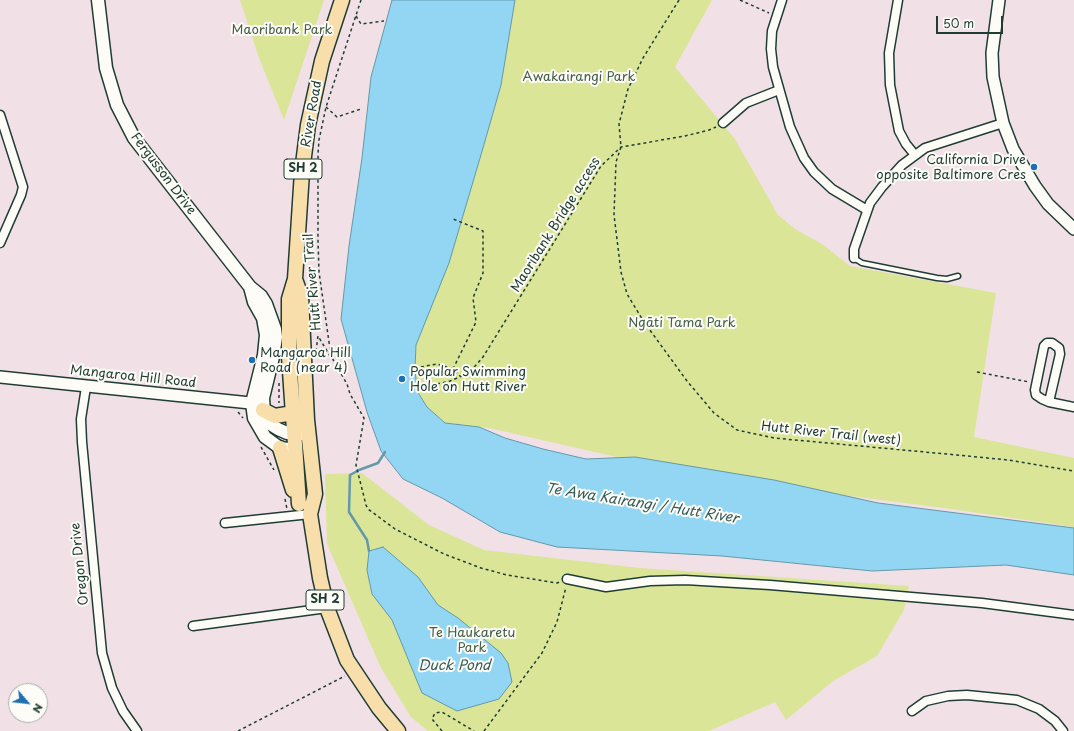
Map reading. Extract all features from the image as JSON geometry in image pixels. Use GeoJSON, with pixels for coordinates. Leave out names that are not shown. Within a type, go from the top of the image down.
{"type":"FeatureCollection","features":[{"type":"Feature","properties":{"kind":"highway","name":"River Road"},"geometry":{"type":"LineString","coordinates":[[302,434],[293,413],[289,306],[295,280],[302,172],[308,125],[322,61],[342,0]]}},
{"type":"Feature","properties":{"kind":"highway","name":"River Road"},"geometry":{"type":"LineString","coordinates":[[295,280],[301,296],[302,434],[296,450]]}},
{"type":"Feature","properties":{"kind":"highway"},"geometry":{"type":"LineString","coordinates":[[259,406],[275,416],[293,413]]}},
{"type":"Feature","properties":{"kind":"highway","name":"SH 2"},"geometry":{"type":"LineString","coordinates":[[302,434],[311,449],[315,494],[310,514],[312,537],[327,608],[347,660],[379,708],[398,731]]}},
{"type":"Feature","properties":{"kind":"highway"},"geometry":{"type":"LineString","coordinates":[[280,448],[291,486],[299,504],[310,514]]}},
{"type":"Feature","properties":{"kind":"highway","name":"SH 2"},"geometry":{"type":"LineString","coordinates":[[296,450],[299,504]]}},
{"type":"Feature","properties":{"kind":"main road","name":"Fergusson Drive"},"geometry":{"type":"LineString","coordinates":[[98,0],[106,68],[117,105],[134,138],[250,287],[261,296],[266,304],[275,329],[273,357],[259,406],[256,424],[265,436],[280,448]]}},
{"type":"Feature","properties":{"kind":"main road"},"geometry":{"type":"LineString","coordinates":[[259,406],[270,424],[287,433],[302,434]]}},
{"type":"Feature","properties":{"kind":"main road"},"geometry":{"type":"LineString","coordinates":[[280,448],[296,450],[311,449]]}},
{"type":"Feature","properties":{"kind":"street"},"geometry":{"type":"LineString","coordinates":[[782,0],[772,31],[771,49],[773,67],[794,138],[814,172],[832,189],[867,210]]}},
{"type":"Feature","properties":{"kind":"street"},"geometry":{"type":"LineString","coordinates":[[898,0],[888,53],[890,85],[900,130],[906,144],[916,155]]}},
{"type":"Feature","properties":{"kind":"street"},"geometry":{"type":"LineString","coordinates":[[999,0],[994,26],[992,61],[997,101],[1003,123],[1013,149],[1035,186],[1048,204],[1074,229]]}},
{"type":"Feature","properties":{"kind":"street"},"geometry":{"type":"LineString","coordinates":[[723,123],[746,103],[779,90]]}},
{"type":"Feature","properties":{"kind":"street"},"geometry":{"type":"LineString","coordinates":[[0,115],[22,186],[20,199],[0,243]]}},
{"type":"Feature","properties":{"kind":"street"},"geometry":{"type":"LineString","coordinates":[[854,258],[854,249],[867,210],[889,178],[916,155],[938,143],[1003,123]]}},
{"type":"Feature","properties":{"kind":"street"},"geometry":{"type":"LineString","coordinates":[[1049,402],[1060,354],[1059,348],[1056,345],[1047,343],[1044,346],[1035,383],[1036,395],[1049,402],[1074,407]]}},
{"type":"Feature","properties":{"kind":"street","name":"Mangaroa Hill Road"},"geometry":{"type":"LineString","coordinates":[[0,377],[239,402],[259,406]]}},
{"type":"Feature","properties":{"kind":"street","name":"Oregon Drive"},"geometry":{"type":"LineString","coordinates":[[86,387],[81,419],[82,442],[102,653],[112,688],[123,711],[137,731]]}},
{"type":"Feature","properties":{"kind":"street"},"geometry":{"type":"LineString","coordinates":[[225,523],[310,514]]}},
{"type":"Feature","properties":{"kind":"street"},"geometry":{"type":"LineString","coordinates":[[567,579],[606,587],[650,581],[685,580],[770,584],[982,603],[1074,615]]}},
{"type":"Feature","properties":{"kind":"street"},"geometry":{"type":"LineString","coordinates":[[193,626],[327,608]]}},
{"type":"Feature","properties":{"kind":"street"},"geometry":{"type":"LineString","coordinates":[[912,711],[926,701],[948,696],[967,695],[1017,700],[1039,709],[1055,721],[1063,731]]}},
{"type":"Feature","properties":{"kind":"lane"},"geometry":{"type":"LineString","coordinates":[[854,258],[862,264],[937,278],[947,279],[958,276]]}},
{"type":"Feature","properties":{"kind":"path","name":"Hutt River Trail"},"geometry":{"type":"LineString","coordinates":[[361,0],[326,107],[318,154],[318,240],[319,272],[327,328],[327,341],[331,356],[364,418],[356,465],[358,478],[368,509],[395,529],[444,554],[481,568],[507,575],[557,583],[567,579]]}},
{"type":"Feature","properties":{"kind":"path","name":"Hutt River Trail (west)"},"geometry":{"type":"LineString","coordinates":[[679,0],[643,58],[628,89],[619,124],[621,147],[616,162],[614,214],[621,272],[627,294],[644,322],[687,381],[714,413],[737,430],[774,438],[1001,459],[1074,471]]}},
{"type":"Feature","properties":{"kind":"path"},"geometry":{"type":"LineString","coordinates":[[740,0],[776,16]]}},
{"type":"Feature","properties":{"kind":"path"},"geometry":{"type":"LineString","coordinates":[[356,16],[361,24],[384,21]]}},
{"type":"Feature","properties":{"kind":"path"},"geometry":{"type":"LineString","coordinates":[[326,107],[337,117],[361,109]]}},
{"type":"Feature","properties":{"kind":"path"},"geometry":{"type":"LineString","coordinates":[[621,147],[685,136],[709,130],[723,123]]}},
{"type":"Feature","properties":{"kind":"path","name":"Maoribank Bridge access"},"geometry":{"type":"LineString","coordinates":[[437,384],[461,377],[476,366],[495,341],[602,166],[621,147]]}},
{"type":"Feature","properties":{"kind":"path"},"geometry":{"type":"LineString","coordinates":[[453,219],[483,231],[483,273],[473,298],[476,322],[453,369]]}},
{"type":"Feature","properties":{"kind":"path"},"geometry":{"type":"LineString","coordinates":[[316,358],[318,336],[329,356],[331,356]]}},
{"type":"Feature","properties":{"kind":"path"},"geometry":{"type":"LineString","coordinates":[[415,368],[437,364],[453,369],[461,377]]}},
{"type":"Feature","properties":{"kind":"path"},"geometry":{"type":"LineString","coordinates":[[977,372],[1035,383]]}},
{"type":"Feature","properties":{"kind":"path"},"geometry":{"type":"LineString","coordinates":[[239,402],[238,412],[244,420]]}},
{"type":"Feature","properties":{"kind":"path"},"geometry":{"type":"LineString","coordinates":[[259,445],[277,476]]}},
{"type":"Feature","properties":{"kind":"path"},"geometry":{"type":"LineString","coordinates":[[285,494],[288,517]]}},
{"type":"Feature","properties":{"kind":"path"},"geometry":{"type":"LineString","coordinates":[[484,731],[542,654],[558,622],[567,579]]}},
{"type":"Feature","properties":{"kind":"path"},"geometry":{"type":"LineString","coordinates":[[238,731],[354,671]]}},
{"type":"Feature","properties":{"kind":"path"},"geometry":{"type":"LineString","coordinates":[[442,731],[432,719],[434,713],[442,712],[474,731]]}},
{"type":"Feature","properties":{"kind":"green space","name":"Maoribank Park"},"geometry":{"type":"Polygon","coordinates":[[[240,0],[324,0],[284,120],[259,58],[240,0]]]}},
{"type":"Feature","properties":{"kind":"green space","name":"Ngāti Tama Park"},"geometry":{"type":"Polygon","coordinates":[[[515,0],[712,0],[675,67],[735,139],[778,215],[795,229],[822,244],[850,266],[996,293],[974,437],[1074,458],[1074,527],[944,508],[709,478],[489,428],[445,423],[427,407],[417,391],[415,368],[416,345],[460,224],[501,85],[515,0]]]}},
{"type":"Feature","properties":{"kind":"green space","name":"Te Haukaretu Park"},"geometry":{"type":"Polygon","coordinates":[[[362,473],[429,525],[484,550],[640,568],[909,586],[904,610],[877,656],[833,681],[786,720],[775,702],[709,731],[428,731],[411,717],[381,668],[327,544],[325,474],[362,473]]]}},
{"type":"Feature","properties":{"kind":"water","name":"Te Awa Kairangi / Hutt River"},"geometry":{"type":"Polygon","coordinates":[[[392,0],[515,0],[501,85],[483,148],[449,263],[416,345],[415,368],[417,391],[427,407],[445,423],[479,427],[505,438],[586,459],[635,457],[774,480],[878,503],[1074,528],[1074,575],[1006,565],[872,571],[722,556],[557,547],[500,532],[442,498],[403,479],[381,451],[367,412],[341,319],[371,77],[392,0]]]}},
{"type":"Feature","properties":{"kind":"water","name":"Duck Pond"},"geometry":{"type":"Polygon","coordinates":[[[383,547],[418,577],[438,605],[458,618],[501,653],[508,663],[512,682],[499,699],[457,711],[422,693],[392,620],[372,594],[367,570],[369,551],[383,547]]]}},
{"type":"Feature","properties":{"kind":"waterway"},"geometry":{"type":"LineString","coordinates":[[369,551],[367,540],[349,512],[350,475],[378,463],[385,452]]}},
{"type":"Feature","properties":{"kind":"place","name":"California Drive opposite Baltimore Cres"},"geometry":{"type":"Point","coordinates":[1034,167]}},
{"type":"Feature","properties":{"kind":"place","name":"Mangaroa Hill Road (near 4)"},"geometry":{"type":"Point","coordinates":[252,360]}},
{"type":"Feature","properties":{"kind":"place","name":"Popular Swimming Hole on Hutt River"},"geometry":{"type":"Point","coordinates":[402,379]}},
{"type":"Feature","properties":{"kind":"park label","name":"Awakairangi Park"},"geometry":{"type":"Point","coordinates":[579,77]}}]}
